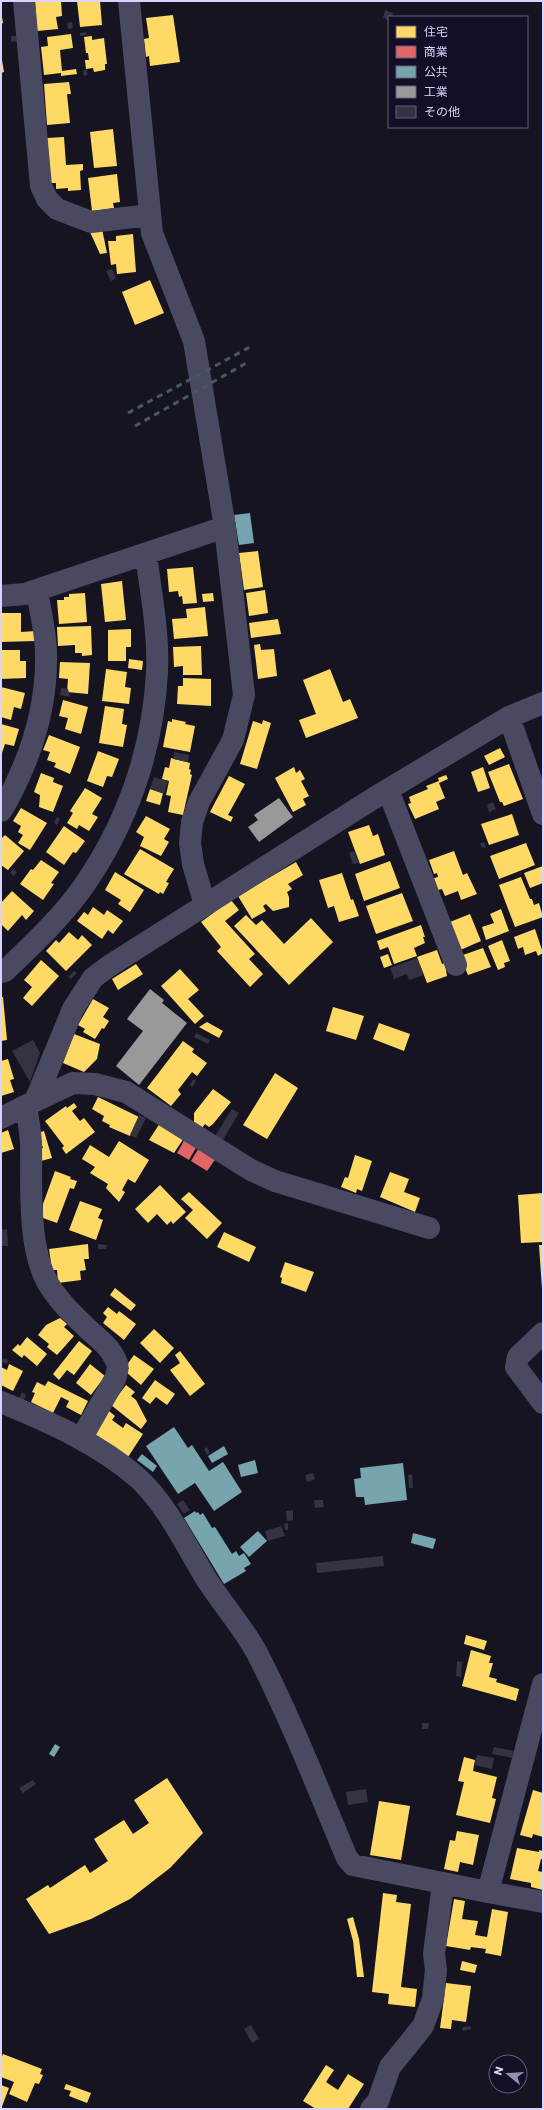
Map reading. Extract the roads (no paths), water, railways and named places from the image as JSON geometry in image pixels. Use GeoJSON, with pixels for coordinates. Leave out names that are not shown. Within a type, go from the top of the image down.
{"type":"FeatureCollection","features":[{"type":"Feature","properties":{"kind":"street"},"geometry":{"type":"LineString","coordinates":[[24,1],[41,186],[47,200],[57,209],[91,222],[150,215]]}},
{"type":"Feature","properties":{"kind":"street"},"geometry":{"type":"LineString","coordinates":[[129,1],[152,233],[194,341],[225,528],[244,695],[233,740],[199,802],[192,822],[190,843],[193,864],[205,905]]}},
{"type":"Feature","properties":{"kind":"street"},"geometry":{"type":"LineString","coordinates":[[1,596],[25,594],[225,528]]}},
{"type":"Feature","properties":{"kind":"street"},"geometry":{"type":"LineString","coordinates":[[1,972],[5,971],[45,931],[82,888],[113,838],[139,776],[154,708],[157,672],[156,638],[146,555]]}},
{"type":"Feature","properties":{"kind":"street"},"geometry":{"type":"LineString","coordinates":[[1,811],[7,803],[26,763],[40,725],[46,689],[46,652],[37,590]]}},
{"type":"Feature","properties":{"kind":"street"},"geometry":{"type":"LineString","coordinates":[[81,1439],[115,1378],[117,1361],[102,1341],[86,1327],[52,1291],[37,1251],[33,1230],[31,1103],[73,1010],[93,978],[205,905],[388,790],[509,717],[543,703]]}},
{"type":"Feature","properties":{"kind":"street"},"geometry":{"type":"LineString","coordinates":[[509,717],[543,814]]}},
{"type":"Feature","properties":{"kind":"street"},"geometry":{"type":"LineString","coordinates":[[388,790],[456,965]]}},
{"type":"Feature","properties":{"kind":"street"},"geometry":{"type":"LineString","coordinates":[[1,1118],[73,1083],[95,1084],[126,1092],[257,1173],[275,1181],[429,1228]]}},
{"type":"Feature","properties":{"kind":"street"},"geometry":{"type":"LineString","coordinates":[[543,1333],[518,1357],[516,1367],[543,1403]]}},
{"type":"Feature","properties":{"kind":"street"},"geometry":{"type":"LineString","coordinates":[[1,1402],[53,1423],[81,1439],[123,1467],[149,1489],[167,1514],[208,1582],[256,1652],[296,1736],[347,1858],[354,1865],[443,1884],[543,1902]]}},
{"type":"Feature","properties":{"kind":"street"},"geometry":{"type":"LineString","coordinates":[[488,1892],[543,1684]]}},
{"type":"Feature","properties":{"kind":"street"},"geometry":{"type":"LineString","coordinates":[[371,2109],[378,2101],[390,2067],[423,2026],[433,1999],[436,1970],[434,1954],[443,1884]]}},
{"type":"Feature","properties":{"kind":"railway"},"geometry":{"type":"LineString","coordinates":[[128,413],[250,347]]}},
{"type":"Feature","properties":{"kind":"railway"},"geometry":{"type":"LineString","coordinates":[[135,426],[250,361]]}}]}
